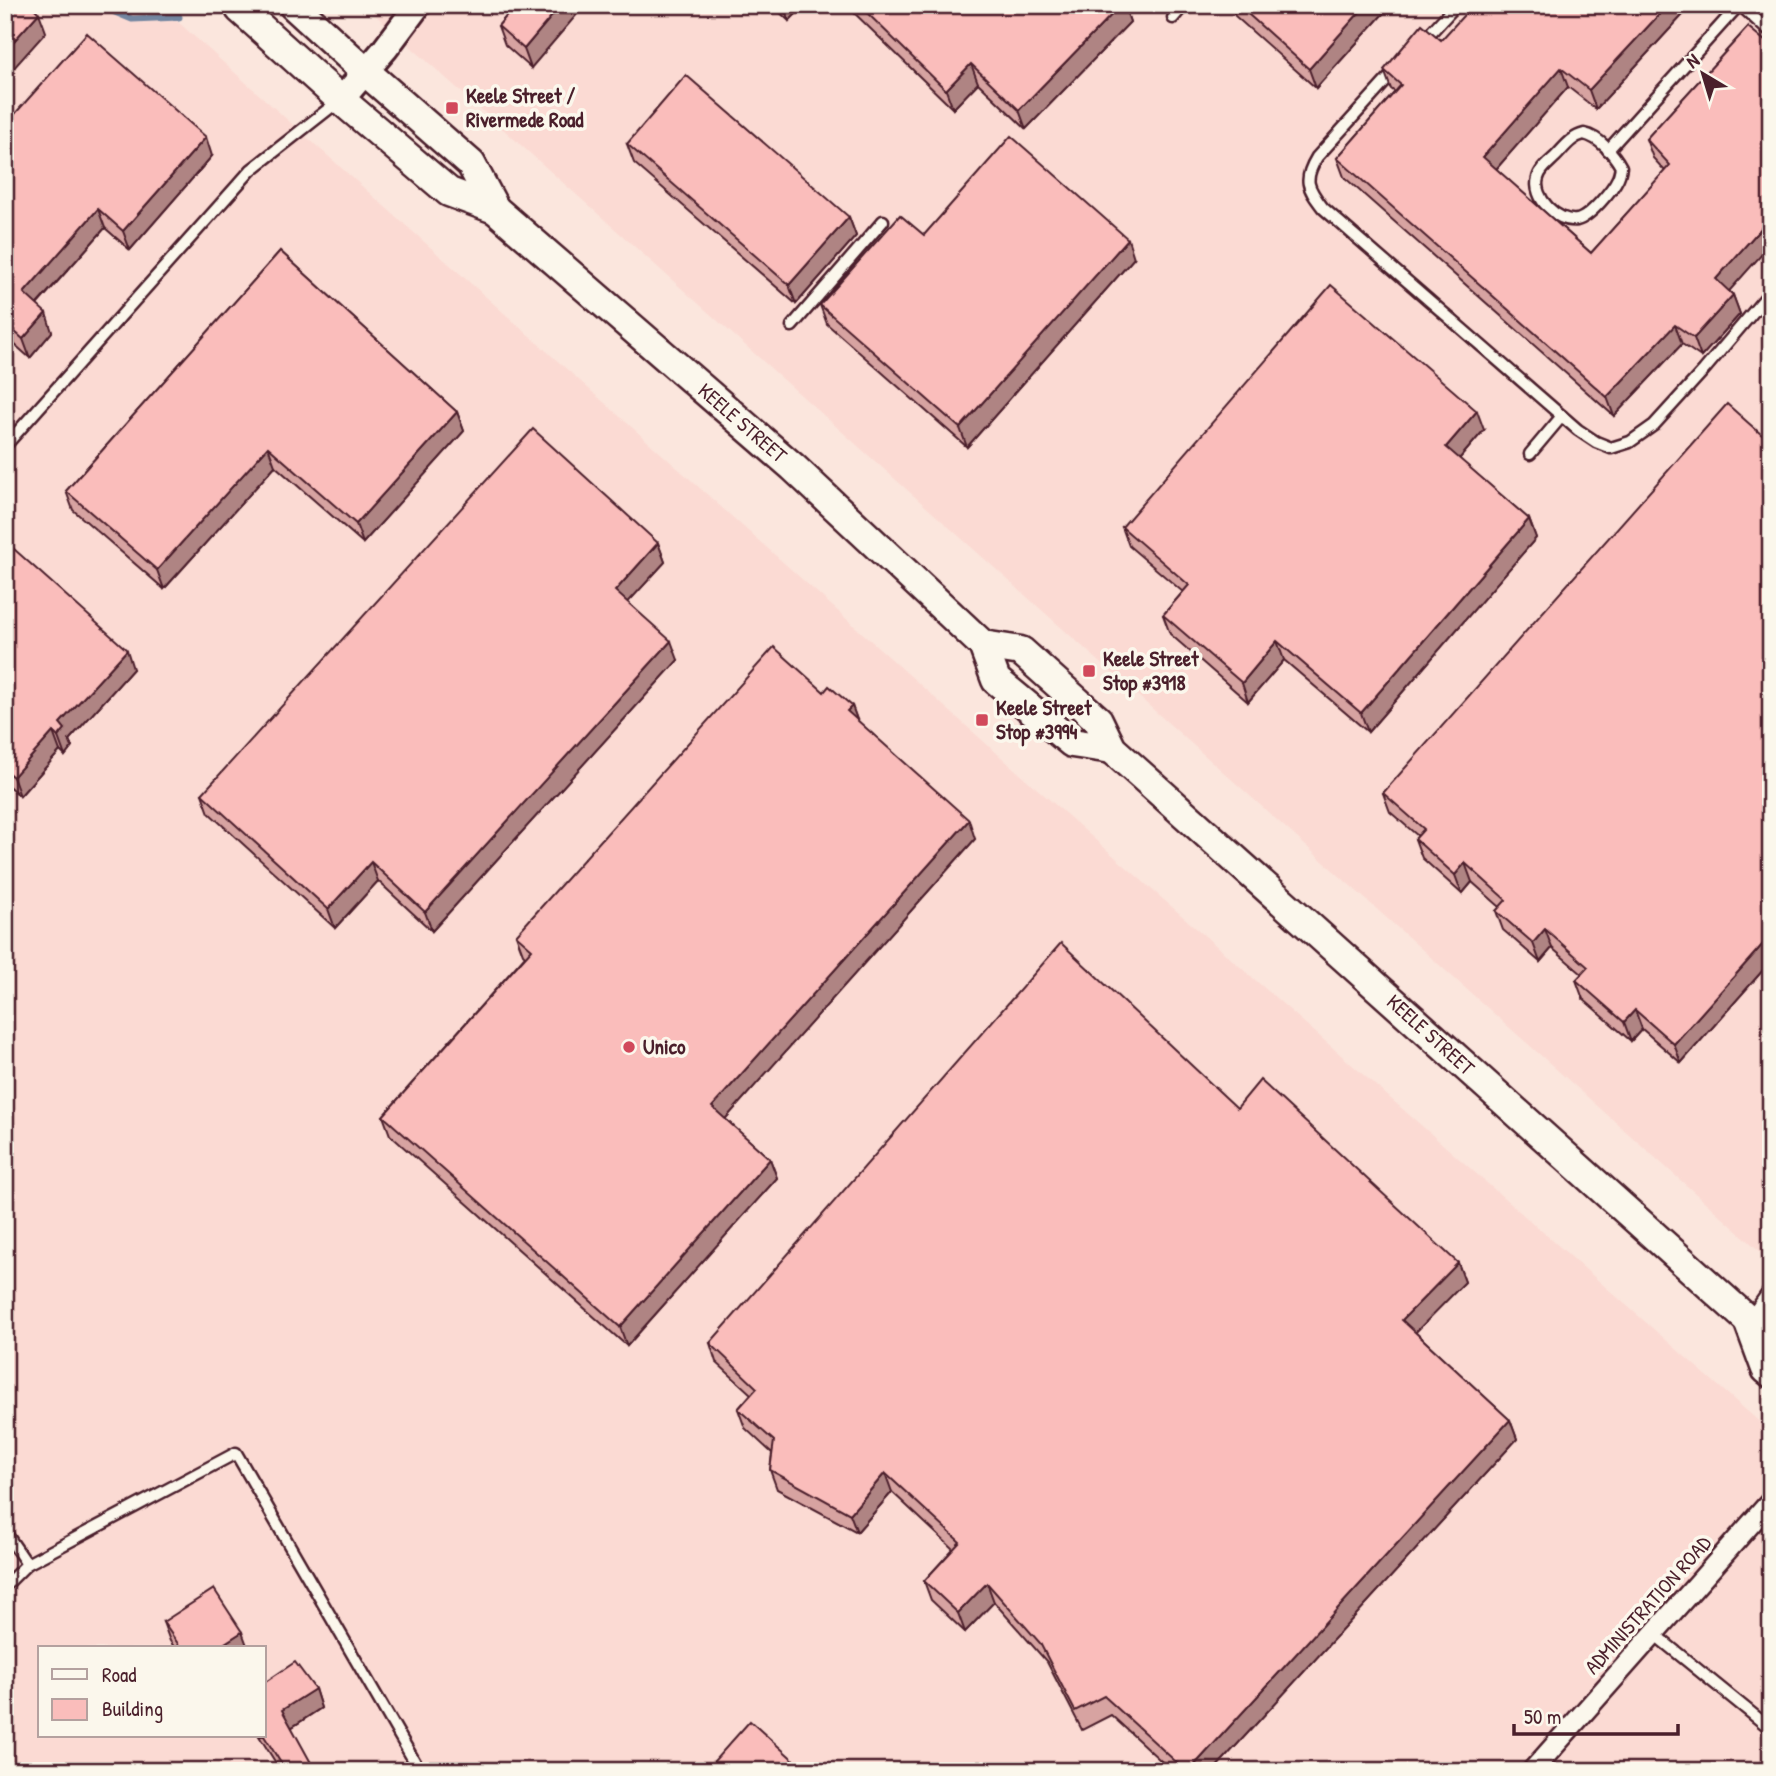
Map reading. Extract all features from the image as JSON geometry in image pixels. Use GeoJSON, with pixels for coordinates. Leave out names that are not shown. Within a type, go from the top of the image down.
{"type":"FeatureCollection","features":[{"type":"Feature","properties":{"kind":"main road","name":"KEELE STREET"},"geometry":{"type":"LineString","coordinates":[[239,5],[240,9],[341,100],[449,192],[495,209],[793,467],[983,645],[996,680],[1072,743],[1112,749]]}},
{"type":"Feature","properties":{"kind":"main road","name":"KEELE STREET"},"geometry":{"type":"LineString","coordinates":[[293,5],[471,164],[495,209]]}},
{"type":"Feature","properties":{"kind":"main road","name":"KEELE STREET"},"geometry":{"type":"LineString","coordinates":[[983,645],[1021,651],[1098,720],[1112,749],[1759,1326],[1766,1369],[1771,1373]]}},
{"type":"Feature","properties":{"kind":"street"},"geometry":{"type":"LineString","coordinates":[[341,100],[418,5]]}},
{"type":"Feature","properties":{"kind":"street","name":"ADMINISTRATION ROAD"},"geometry":{"type":"LineString","coordinates":[[1532,1771],[1771,1501]]}},
{"type":"Feature","properties":{"kind":"lane"},"geometry":{"type":"LineString","coordinates":[[1173,18],[1184,5]]}},
{"type":"Feature","properties":{"kind":"lane"},"geometry":{"type":"LineString","coordinates":[[1419,46],[1456,5]]}},
{"type":"Feature","properties":{"kind":"lane"},"geometry":{"type":"LineString","coordinates":[[1608,150],[1740,5],[1771,33]]}},
{"type":"Feature","properties":{"kind":"lane"},"geometry":{"type":"LineString","coordinates":[[1400,66],[1317,156],[1308,171],[1308,184],[1312,194],[1323,208],[1578,430],[1596,442],[1611,447],[1630,442],[1654,425],[1771,291]]}},
{"type":"Feature","properties":{"kind":"lane"},"geometry":{"type":"LineString","coordinates":[[5,446],[251,170],[341,100]]}},
{"type":"Feature","properties":{"kind":"lane"},"geometry":{"type":"LineString","coordinates":[[1575,136],[1592,136],[1608,150],[1621,167],[1618,178],[1588,215],[1577,220],[1564,219],[1545,204],[1537,191],[1540,171],[1575,136]]}},
{"type":"Feature","properties":{"kind":"lane"},"geometry":{"type":"LineString","coordinates":[[792,326],[883,221]]}},
{"type":"Feature","properties":{"kind":"lane"},"geometry":{"type":"LineString","coordinates":[[1530,454],[1562,416]]}},
{"type":"Feature","properties":{"kind":"lane"},"geometry":{"type":"LineString","coordinates":[[1759,1326],[1771,1288]]}},
{"type":"Feature","properties":{"kind":"lane"},"geometry":{"type":"LineString","coordinates":[[5,1586],[27,1564],[236,1453],[420,1771]]}},
{"type":"Feature","properties":{"kind":"lane"},"geometry":{"type":"LineString","coordinates":[[5,1532],[27,1564]]}},
{"type":"Feature","properties":{"kind":"lane"},"geometry":{"type":"LineString","coordinates":[[1654,1634],[1771,1729]]}},
{"type":"Feature","properties":{"kind":"shaded area"},"geometry":{"type":"Polygon","coordinates":[[[5,5],[159,5],[1010,765],[1771,1432],[1771,1771],[5,1771],[5,5]]]}},
{"type":"Feature","properties":{"kind":"shaded area"},"geometry":{"type":"Polygon","coordinates":[[[364,5],[1771,5],[1771,1261],[364,5]]]}},
{"type":"Feature","properties":{"kind":"building"},"geometry":{"type":"Polygon","coordinates":[[[5,5],[31,5],[39,13],[5,51],[5,5]]]}},
{"type":"Feature","properties":{"kind":"building"},"geometry":{"type":"Polygon","coordinates":[[[516,5],[561,5],[524,49],[498,26],[516,5]]]}},
{"type":"Feature","properties":{"kind":"building"},"geometry":{"type":"Polygon","coordinates":[[[859,5],[1121,5],[1019,110],[971,64],[946,90],[859,5]]]}},
{"type":"Feature","properties":{"kind":"building"},"geometry":{"type":"Polygon","coordinates":[[[1238,5],[1366,5],[1309,69],[1238,5]]]}},
{"type":"Feature","properties":{"kind":"building"},"geometry":{"type":"Polygon","coordinates":[[[1473,5],[1668,5],[1589,90],[1561,68],[1483,157],[1591,253],[1670,165],[1646,139],[1748,27],[1771,46],[1771,217],[1716,279],[1733,295],[1694,338],[1675,325],[1607,397],[1337,158],[1401,85],[1384,70],[1422,24],[1441,40],[1473,5]]]}},
{"type":"Feature","properties":{"kind":"building"},"geometry":{"type":"Polygon","coordinates":[[[87,33],[206,137],[123,231],[98,209],[24,293],[46,313],[23,339],[5,323],[5,125],[87,33]]]}},
{"type":"Feature","properties":{"kind":"building"},"geometry":{"type":"Polygon","coordinates":[[[686,75],[849,217],[789,285],[627,144],[686,75]]]}},
{"type":"Feature","properties":{"kind":"building"},"geometry":{"type":"Polygon","coordinates":[[[1011,136],[1128,239],[960,428],[820,305],[900,215],[924,235],[1011,136]]]}},
{"type":"Feature","properties":{"kind":"building"},"geometry":{"type":"Polygon","coordinates":[[[280,251],[457,412],[356,524],[268,447],[157,570],[66,491],[280,251]]]}},
{"type":"Feature","properties":{"kind":"building"},"geometry":{"type":"Polygon","coordinates":[[[1331,285],[1477,411],[1446,447],[1529,519],[1361,713],[1277,641],[1242,683],[1163,615],[1189,585],[1122,527],[1331,285]]]}},
{"type":"Feature","properties":{"kind":"building"},"geometry":{"type":"Polygon","coordinates":[[[1727,404],[1771,443],[1771,935],[1674,1044],[1635,1010],[1624,1022],[1576,980],[1588,967],[1545,929],[1533,943],[1496,911],[1506,900],[1465,863],[1455,875],[1415,839],[1424,829],[1383,793],[1727,404]]]}},
{"type":"Feature","properties":{"kind":"building"},"geometry":{"type":"Polygon","coordinates":[[[533,429],[658,543],[615,591],[671,641],[425,912],[371,862],[328,909],[202,794],[533,429]]]}},
{"type":"Feature","properties":{"kind":"building"},"geometry":{"type":"Polygon","coordinates":[[[5,541],[127,650],[60,723],[65,729],[58,737],[53,732],[13,777],[5,770],[5,541]]]}},
{"type":"Feature","properties":{"kind":"building","name":"Unico"},"geometry":{"type":"Polygon","coordinates":[[[774,647],[824,692],[829,686],[852,706],[847,711],[969,820],[712,1107],[770,1159],[620,1327],[383,1116],[532,949],[516,935],[774,647]]]}},
{"type":"Feature","properties":{"kind":"building"},"geometry":{"type":"Polygon","coordinates":[[[1061,943],[1237,1108],[1260,1080],[1458,1263],[1402,1320],[1510,1420],[1189,1771],[1104,1696],[1075,1711],[1040,1643],[987,1583],[958,1613],[924,1581],[960,1542],[885,1473],[850,1514],[770,1470],[774,1441],[738,1409],[757,1388],[710,1343],[1061,943]]]}},
{"type":"Feature","properties":{"kind":"building"},"geometry":{"type":"Polygon","coordinates":[[[214,1589],[242,1632],[220,1646],[180,1646],[163,1622],[214,1589]]]}},
{"type":"Feature","properties":{"kind":"building"},"geometry":{"type":"Polygon","coordinates":[[[295,1662],[315,1689],[282,1710],[315,1770],[286,1771],[265,1738],[266,1682],[295,1662]]]}},
{"type":"Feature","properties":{"kind":"building"},"geometry":{"type":"Polygon","coordinates":[[[750,1721],[806,1771],[696,1771],[701,1765],[707,1769],[750,1721]]]}},
{"type":"Feature","properties":{"kind":"waterway"},"geometry":{"type":"LineString","coordinates":[[108,5],[115,12],[132,19],[179,17]]}},
{"type":"Feature","properties":{"kind":"place","name":"Keele Street / Rivermede Road"},"geometry":{"type":"Point","coordinates":[452,108]}},
{"type":"Feature","properties":{"kind":"place","name":"Keele Street Stop #3918"},"geometry":{"type":"Point","coordinates":[1089,671]}},
{"type":"Feature","properties":{"kind":"place","name":"Keele Street Stop #3994"},"geometry":{"type":"Point","coordinates":[982,720]}},
{"type":"Feature","properties":{"kind":"place","name":"Unico"},"geometry":{"type":"Point","coordinates":[629,1047]}}]}
